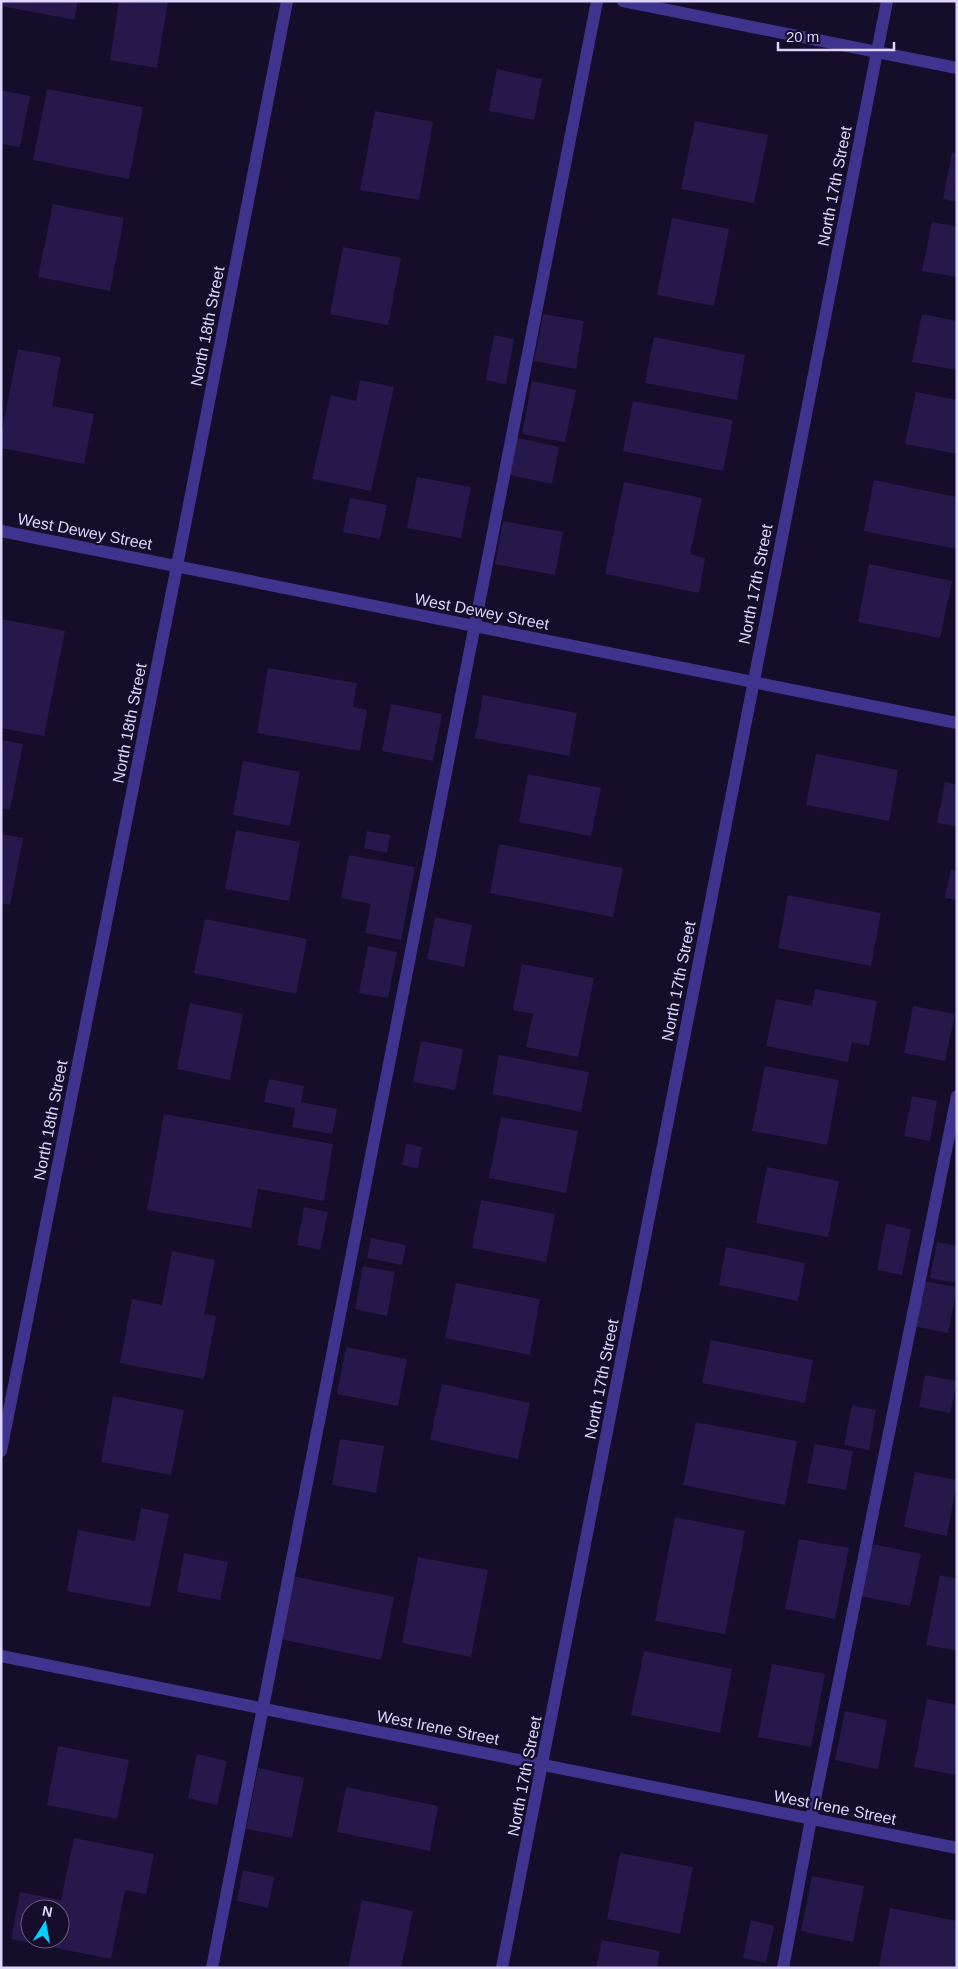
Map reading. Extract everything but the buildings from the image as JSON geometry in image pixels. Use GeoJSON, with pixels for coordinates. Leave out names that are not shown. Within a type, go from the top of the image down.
{"type":"FeatureCollection","features":[{"type":"Feature","properties":{"kind":"street","name":"North 18th Street"},"geometry":{"type":"LineString","coordinates":[[1,1450],[287,1]]}},
{"type":"Feature","properties":{"kind":"street"},"geometry":{"type":"LineString","coordinates":[[212,1968],[597,1]]}},
{"type":"Feature","properties":{"kind":"street"},"geometry":{"type":"LineString","coordinates":[[623,1],[957,68]]}},
{"type":"Feature","properties":{"kind":"street","name":"North 17th Street"},"geometry":{"type":"LineString","coordinates":[[502,1968],[543,1765],[752,682],[887,1]]}},
{"type":"Feature","properties":{"kind":"street","name":"West Dewey Street"},"geometry":{"type":"LineString","coordinates":[[1,531],[957,723]]}},
{"type":"Feature","properties":{"kind":"street"},"geometry":{"type":"LineString","coordinates":[[783,1968],[811,1819],[957,1096]]}},
{"type":"Feature","properties":{"kind":"street","name":"West Irene Street"},"geometry":{"type":"LineString","coordinates":[[1,1656],[957,1848]]}}]}
